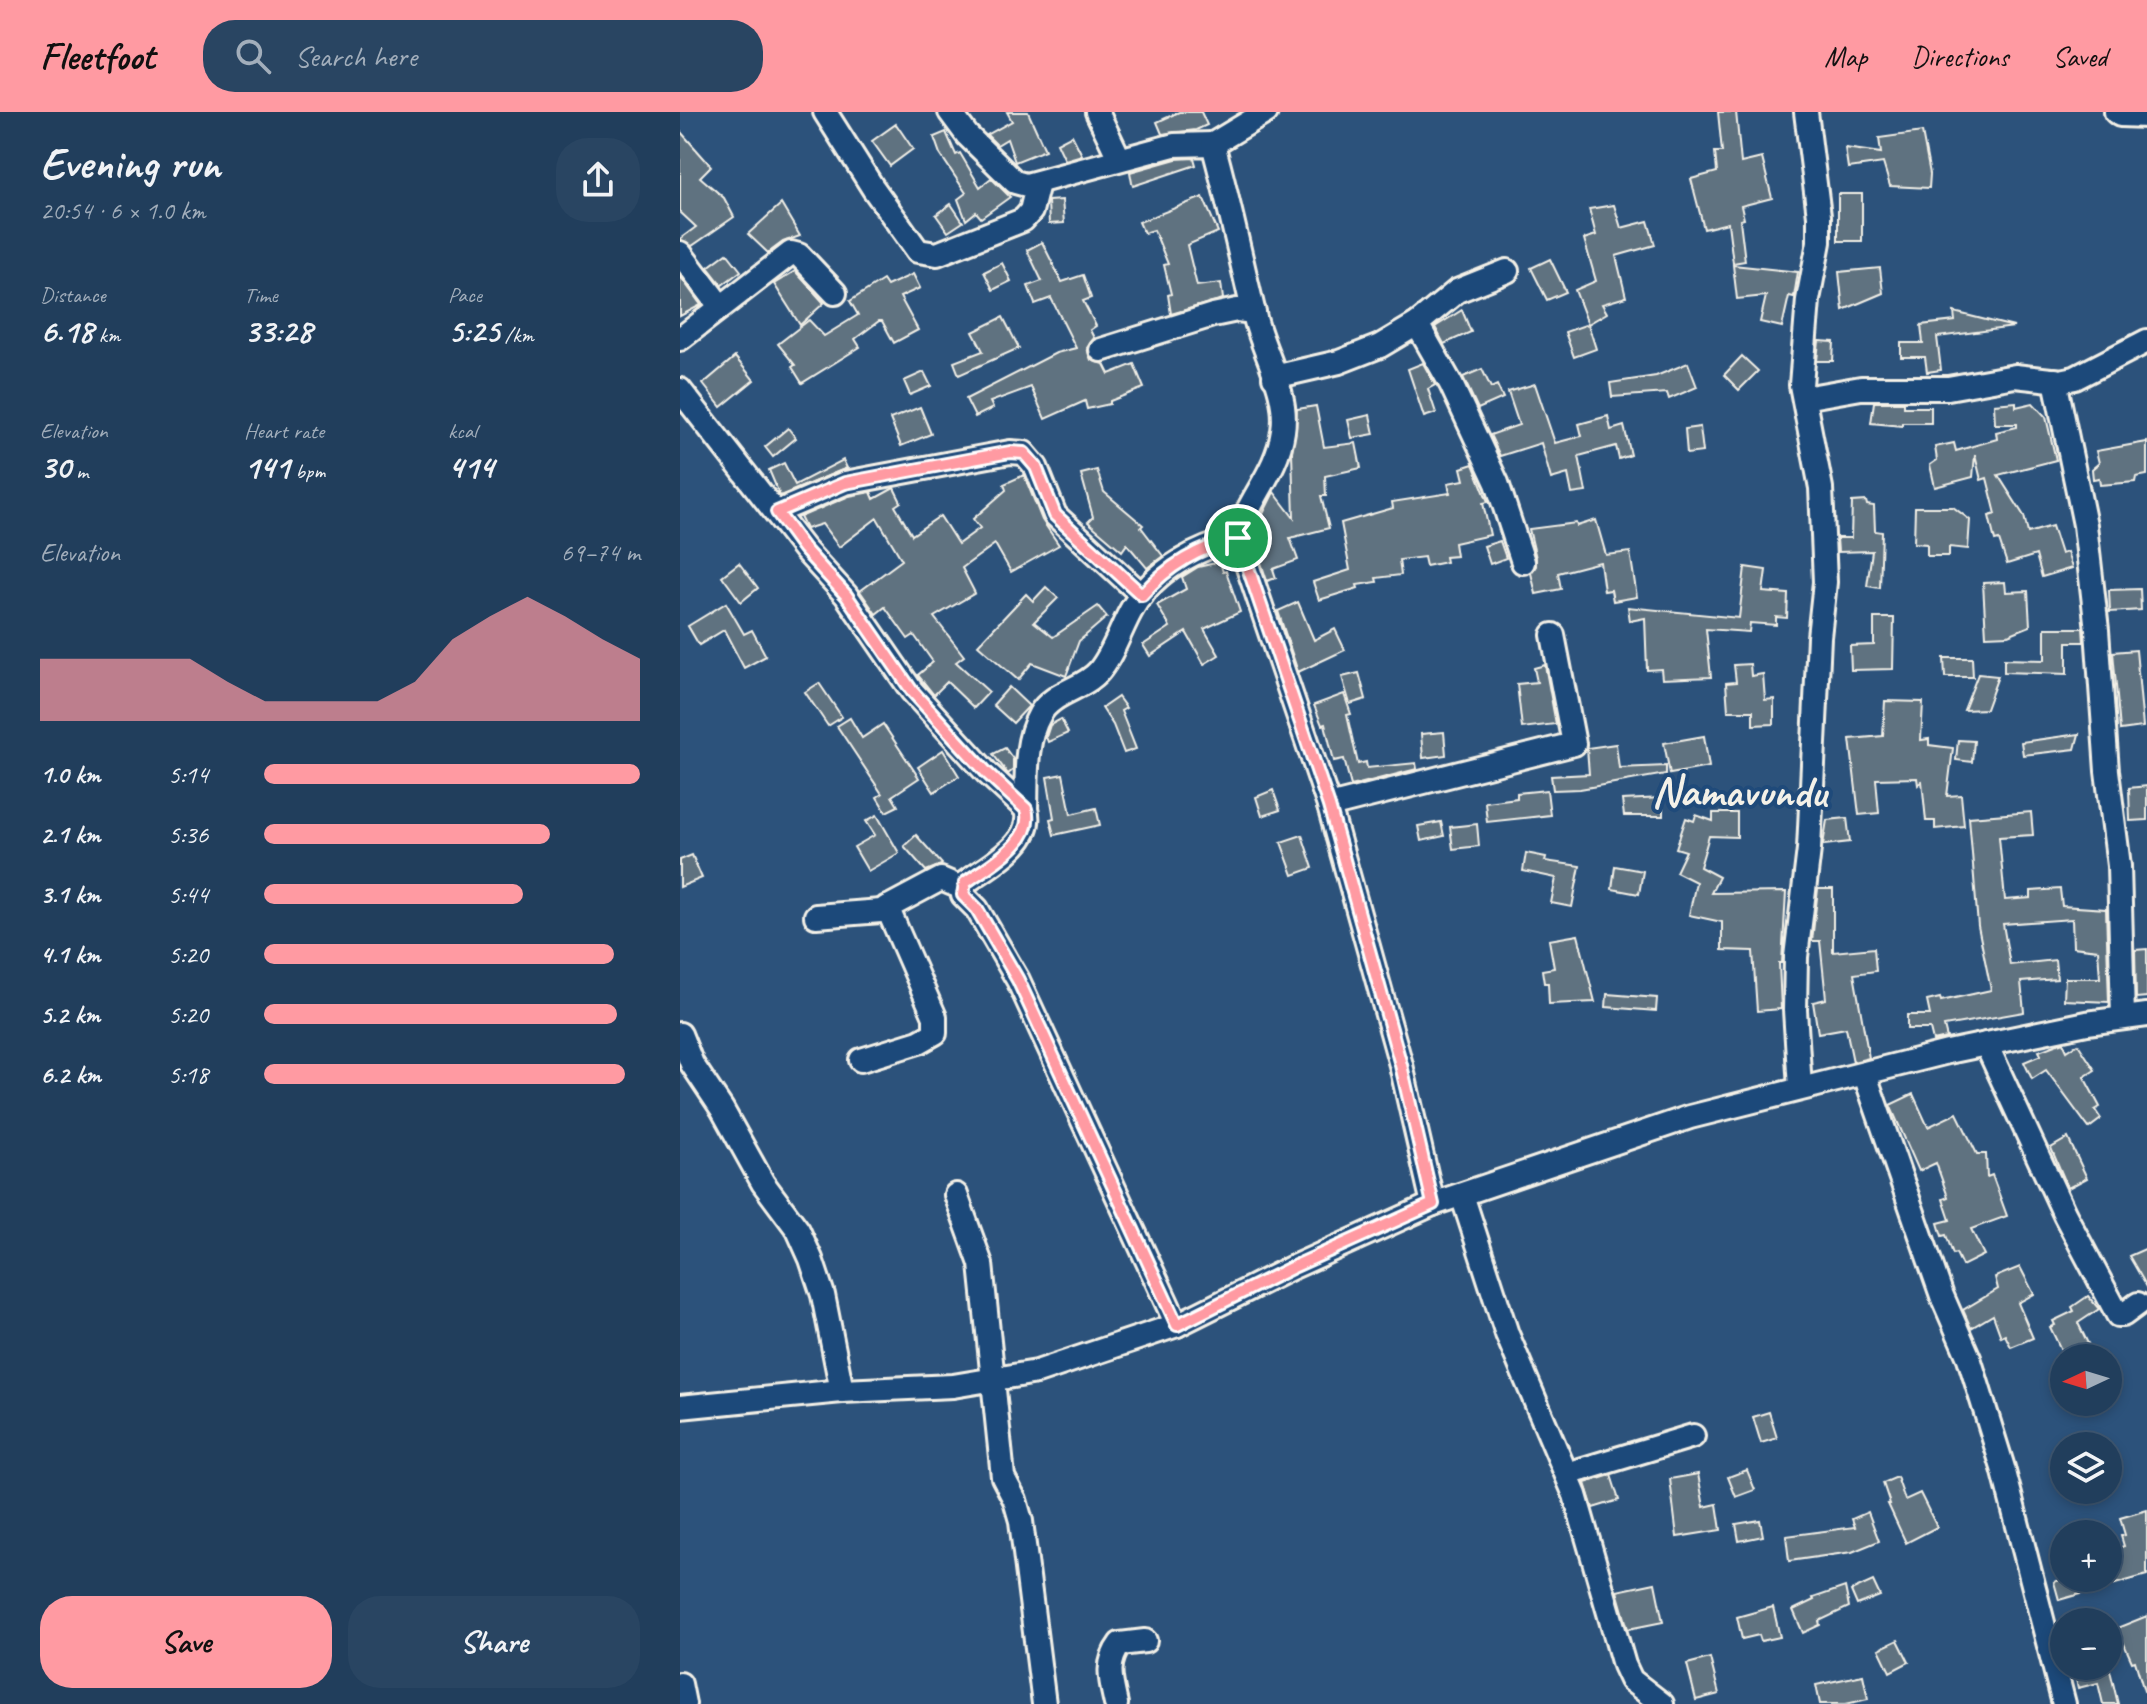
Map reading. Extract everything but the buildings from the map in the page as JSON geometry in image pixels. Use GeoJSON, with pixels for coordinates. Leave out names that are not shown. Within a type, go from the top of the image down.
{"type":"FeatureCollection","features":[{"type":"Feature","properties":{"kind":"street"},"geometry":{"type":"LineString","coordinates":[[825,112],[918,251],[937,254],[1023,220],[1031,211],[1038,183]]}},
{"type":"Feature","properties":{"kind":"street"},"geometry":{"type":"LineString","coordinates":[[950,112],[967,135],[1015,182],[1026,185],[1174,145],[1213,144],[1266,112]]}},
{"type":"Feature","properties":{"kind":"street"},"geometry":{"type":"LineString","coordinates":[[1097,112],[1119,158]]}},
{"type":"Feature","properties":{"kind":"street"},"geometry":{"type":"LineString","coordinates":[[2116,112],[2120,115],[2147,116]]}},
{"type":"Feature","properties":{"kind":"street"},"geometry":{"type":"LineString","coordinates":[[1800,1088],[1795,1010],[1796,957],[1809,849],[1819,637],[1825,582],[1821,488],[1804,398],[1801,358],[1819,242],[1811,115]]}},
{"type":"Feature","properties":{"kind":"street"},"geometry":{"type":"LineString","coordinates":[[1213,144],[1238,235],[1254,312],[1281,397],[1284,426],[1280,447],[1238,538],[1329,806],[1401,1065],[1433,1204]]}},
{"type":"Feature","properties":{"kind":"street"},"geometry":{"type":"LineString","coordinates":[[680,253],[720,306]]}},
{"type":"Feature","properties":{"kind":"street"},"geometry":{"type":"LineString","coordinates":[[680,339],[791,253],[799,255],[835,293]]}},
{"type":"Feature","properties":{"kind":"street"},"geometry":{"type":"LineString","coordinates":[[1274,377],[1339,362],[1380,346],[1417,324],[1457,291],[1507,271]]}},
{"type":"Feature","properties":{"kind":"street"},"geometry":{"type":"LineString","coordinates":[[1101,350],[1213,315],[1237,310],[1254,312]]}},
{"type":"Feature","properties":{"kind":"street"},"geometry":{"type":"LineString","coordinates":[[1417,324],[1451,384],[1497,483],[1523,562]]}},
{"type":"Feature","properties":{"kind":"street"},"geometry":{"type":"LineString","coordinates":[[1804,398],[1861,388],[1948,388],[2015,376],[2055,380],[2075,378],[2147,341]]}},
{"type":"Feature","properties":{"kind":"street"},"geometry":{"type":"LineString","coordinates":[[2055,380],[2085,525],[2095,615],[2119,866],[2123,1018]]}},
{"type":"Feature","properties":{"kind":"street"},"geometry":{"type":"LineString","coordinates":[[680,390],[804,549],[846,595],[912,691],[987,773],[1026,809]]}},
{"type":"Feature","properties":{"kind":"street"},"geometry":{"type":"LineString","coordinates":[[777,512],[845,483],[1010,452],[1024,453],[1036,467],[1055,515],[1142,595]]}},
{"type":"Feature","properties":{"kind":"street"},"geometry":{"type":"LineString","coordinates":[[962,888],[1017,843],[1025,831],[1028,746],[1041,710],[1100,670],[1142,595],[1173,566],[1210,545],[1238,538]]}},
{"type":"Feature","properties":{"kind":"street"},"geometry":{"type":"LineString","coordinates":[[1329,806],[1574,744],[1553,635]]}},
{"type":"Feature","properties":{"kind":"street"},"geometry":{"type":"LineString","coordinates":[[816,916],[866,913],[887,907],[941,879],[962,888],[1018,980],[1177,1325]]}},
{"type":"Feature","properties":{"kind":"street"},"geometry":{"type":"LineString","coordinates":[[861,1060],[919,1042],[935,1033],[935,1017],[887,907]]}},
{"type":"Feature","properties":{"kind":"street"},"geometry":{"type":"LineString","coordinates":[[680,1407],[842,1391],[953,1386],[1037,1372],[1177,1325],[1291,1268],[1433,1204],[1690,1117],[1986,1044],[2147,1015]]}},
{"type":"Feature","properties":{"kind":"street"},"geometry":{"type":"LineString","coordinates":[[680,1034],[692,1064],[722,1109],[763,1183],[798,1230],[823,1295],[842,1391]]}},
{"type":"Feature","properties":{"kind":"street"},"geometry":{"type":"LineString","coordinates":[[1986,1044],[2065,1215],[2118,1315],[2123,1315],[2138,1304]]}},
{"type":"Feature","properties":{"kind":"street"},"geometry":{"type":"LineString","coordinates":[[1865,1075],[1942,1296],[1974,1372],[2011,1496],[2064,1704]]}},
{"type":"Feature","properties":{"kind":"street"},"geometry":{"type":"LineString","coordinates":[[956,1195],[981,1264],[1003,1477],[1021,1521],[1044,1704]]}},
{"type":"Feature","properties":{"kind":"street"},"geometry":{"type":"LineString","coordinates":[[1462,1195],[1507,1334],[1575,1495],[1624,1665],[1631,1680],[1654,1698]]}},
{"type":"Feature","properties":{"kind":"street"},"geometry":{"type":"LineString","coordinates":[[1567,1474],[1693,1436]]}},
{"type":"Feature","properties":{"kind":"street"},"geometry":{"type":"LineString","coordinates":[[1116,1704],[1109,1668],[1110,1656],[1120,1644],[1145,1641]]}},
{"type":"Feature","properties":{"kind":"street"},"geometry":{"type":"LineString","coordinates":[[680,1684],[684,1704]]}},
{"type":"Feature","properties":{"kind":"street"},"geometry":{"type":"LineString","coordinates":[[1624,1704],[1654,1698]]}},
{"type":"Feature","properties":{"kind":"district","name":"Namavundu"},"geometry":{"type":"Point","coordinates":[1739,791]}},
{"type":"Feature","properties":{"kind":"route"},"geometry":{"type":"LineString","coordinates":[[1010,452],[1024,453],[1036,467],[1055,515],[1142,595],[1153,581],[1173,566],[1210,545],[1238,538],[1329,806],[1401,1065],[1433,1204],[1291,1268],[1177,1325],[1018,980],[977,909],[963,895],[965,883],[1017,843],[1025,831],[1026,809],[987,773],[912,691],[846,595],[804,549],[777,512],[845,483],[1010,452]]}}]}
